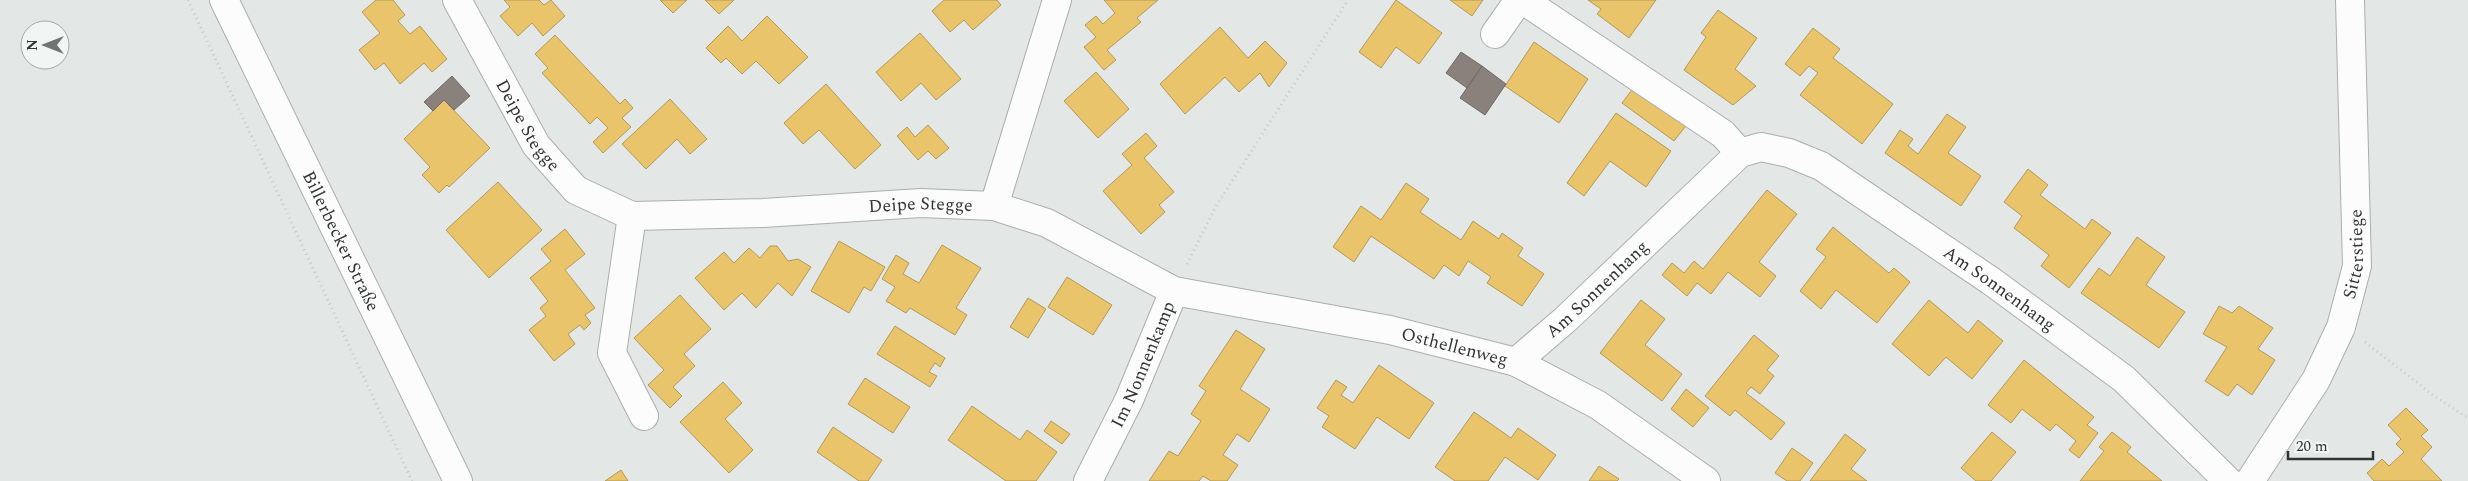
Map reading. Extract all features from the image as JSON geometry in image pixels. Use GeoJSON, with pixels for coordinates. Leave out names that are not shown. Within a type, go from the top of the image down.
{"type":"FeatureCollection","features":[{"type":"Feature","properties":{"kind":"street","name":"Billerbecker Straße"},"geometry":{"type":"LineString","coordinates":[[224,0],[458,481]]}},
{"type":"Feature","properties":{"kind":"street","name":"Deipe Stegge"},"geometry":{"type":"LineString","coordinates":[[457,0],[536,145],[576,190],[632,216],[763,214],[921,204],[994,206],[1013,151],[1057,0]]}},
{"type":"Feature","properties":{"kind":"street"},"geometry":{"type":"LineString","coordinates":[[1494,34],[1519,0]]}},
{"type":"Feature","properties":{"kind":"street"},"geometry":{"type":"LineString","coordinates":[[1523,0],[1723,134],[1740,153]]}},
{"type":"Feature","properties":{"kind":"street","name":"Sitterstiege"},"geometry":{"type":"LineString","coordinates":[[2250,481],[2316,380],[2342,327],[2357,266],[2350,0]]}},
{"type":"Feature","properties":{"kind":"street","name":"Am Sonnenhang"},"geometry":{"type":"LineString","coordinates":[[1516,362],[1587,299],[1740,153],[1761,147],[1789,153],[1821,166],[1967,264],[2124,379],[2228,481]]}},
{"type":"Feature","properties":{"kind":"street","name":"Im Nonnenkamp"},"geometry":{"type":"LineString","coordinates":[[994,206],[1047,223],[1174,291],[1129,400],[1088,481]]}},
{"type":"Feature","properties":{"kind":"street"},"geometry":{"type":"LineString","coordinates":[[632,216],[626,268],[612,352],[644,416]]}},
{"type":"Feature","properties":{"kind":"street","name":"Osthellenweg"},"geometry":{"type":"LineString","coordinates":[[1174,291],[1390,330],[1516,362],[1598,406],[1706,481]]}},
{"type":"Feature","properties":{"kind":"path"},"geometry":{"type":"LineString","coordinates":[[188,0],[412,481]]}},
{"type":"Feature","properties":{"kind":"path"},"geometry":{"type":"LineString","coordinates":[[1174,291],[1215,208],[1348,0]]}},
{"type":"Feature","properties":{"kind":"path"},"geometry":{"type":"LineString","coordinates":[[2342,327],[2370,345],[2433,395],[2468,418]]}},
{"type":"Feature","properties":{"kind":"building: Wohnen"},"geometry":{"type":"Polygon","coordinates":[[[376,0],[393,0],[405,15],[398,21],[410,34],[420,26],[447,59],[432,72],[424,63],[400,84],[384,63],[375,70],[359,50],[380,33],[362,12],[376,0]]]}},
{"type":"Feature","properties":{"kind":"building: Wohnen"},"geometry":{"type":"Polygon","coordinates":[[[504,0],[539,0],[544,5],[551,0],[565,16],[543,36],[532,23],[518,36],[500,16],[510,7],[504,0]]]}},
{"type":"Feature","properties":{"kind":"building: Wohnen"},"geometry":{"type":"Polygon","coordinates":[[[660,0],[687,0],[673,13],[660,0]]]}},
{"type":"Feature","properties":{"kind":"building: Wohnen"},"geometry":{"type":"Polygon","coordinates":[[[705,0],[734,0],[719,14],[705,0]]]}},
{"type":"Feature","properties":{"kind":"building: Wohnen"},"geometry":{"type":"Polygon","coordinates":[[[944,0],[997,0],[1001,5],[973,30],[964,20],[950,32],[932,11],[944,0]]]}},
{"type":"Feature","properties":{"kind":"building: Wohnen"},"geometry":{"type":"Polygon","coordinates":[[[1104,0],[1158,0],[1137,18],[1141,22],[1107,50],[1116,60],[1104,70],[1084,47],[1096,37],[1085,25],[1096,16],[1103,24],[1115,13],[1104,0]]]}},
{"type":"Feature","properties":{"kind":"building: Wohnen"},"geometry":{"type":"Polygon","coordinates":[[[1396,0],[1442,33],[1419,64],[1396,47],[1381,68],[1359,52],[1396,0]]]}},
{"type":"Feature","properties":{"kind":"building: Wohnen"},"geometry":{"type":"Polygon","coordinates":[[[1450,0],[1483,0],[1472,16],[1450,0]]]}},
{"type":"Feature","properties":{"kind":"building: Wohnen"},"geometry":{"type":"Polygon","coordinates":[[[1588,0],[1656,0],[1629,38],[1597,14],[1601,9],[1588,0]]]}},
{"type":"Feature","properties":{"kind":"building: Wohnen"},"geometry":{"type":"Polygon","coordinates":[[[1718,10],[1757,38],[1735,69],[1756,86],[1733,105],[1684,70],[1706,37],[1701,33],[1718,10]]]}},
{"type":"Feature","properties":{"kind":"building: Wohnen"},"geometry":{"type":"Polygon","coordinates":[[[767,16],[808,57],[779,84],[756,61],[742,74],[726,58],[721,63],[706,48],[728,26],[742,41],[767,16]]]}},
{"type":"Feature","properties":{"kind":"building: Wohnen"},"geometry":{"type":"Polygon","coordinates":[[[1220,27],[1248,58],[1265,41],[1287,63],[1269,87],[1260,73],[1239,92],[1225,77],[1185,114],[1160,84],[1220,27]]]}},
{"type":"Feature","properties":{"kind":"building: Wohnen"},"geometry":{"type":"Polygon","coordinates":[[[1813,28],[1840,49],[1833,58],[1893,104],[1862,144],[1800,95],[1818,73],[1809,66],[1800,76],[1785,64],[1813,28]]]}},
{"type":"Feature","properties":{"kind":"building: Wohnen"},"geometry":{"type":"Polygon","coordinates":[[[920,33],[961,79],[936,100],[921,83],[901,101],[876,72],[920,33]]]}},
{"type":"Feature","properties":{"kind":"building: Wohnen"},"geometry":{"type":"Polygon","coordinates":[[[555,35],[620,104],[625,99],[633,108],[622,118],[631,127],[603,153],[593,142],[608,128],[597,117],[590,124],[542,73],[548,68],[535,54],[555,35]]]}},
{"type":"Feature","properties":{"kind":"building: Wohnen"},"geometry":{"type":"Polygon","coordinates":[[[1534,42],[1588,79],[1559,123],[1505,86],[1534,42]]]}},
{"type":"Feature","properties":{"kind":"building: Wohnen"},"geometry":{"type":"Polygon","coordinates":[[[1096,72],[1129,109],[1098,138],[1064,101],[1096,72]]]}},
{"type":"Feature","properties":{"kind":"building: Wohnen"},"geometry":{"type":"Polygon","coordinates":[[[1637,83],[1689,122],[1674,141],[1622,103],[1637,83]]]}},
{"type":"Feature","properties":{"kind":"building: Wohnen"},"geometry":{"type":"Polygon","coordinates":[[[826,84],[881,145],[855,169],[819,130],[803,144],[784,123],[826,84]]]}},
{"type":"Feature","properties":{"kind":"building: Wohnen"},"geometry":{"type":"Polygon","coordinates":[[[670,99],[707,139],[690,154],[677,139],[646,169],[622,144],[670,99]]]}},
{"type":"Feature","properties":{"kind":"building: Wohnen"},"geometry":{"type":"Polygon","coordinates":[[[444,100],[490,148],[449,187],[447,185],[439,193],[422,175],[430,167],[404,139],[444,100]]]}},
{"type":"Feature","properties":{"kind":"building: Wohnen"},"geometry":{"type":"Polygon","coordinates":[[[1616,113],[1671,151],[1646,187],[1610,161],[1584,196],[1567,183],[1616,113]]]}},
{"type":"Feature","properties":{"kind":"building: Wohnen"},"geometry":{"type":"Polygon","coordinates":[[[1947,114],[1966,127],[1948,153],[1981,176],[1961,206],[1885,153],[1900,130],[1913,139],[1908,146],[1918,154],[1947,114]]]}},
{"type":"Feature","properties":{"kind":"building: Wohnen"},"geometry":{"type":"Polygon","coordinates":[[[928,125],[949,148],[936,159],[928,151],[918,160],[897,136],[907,127],[915,137],[928,125]]]}},
{"type":"Feature","properties":{"kind":"building: Wohnen"},"geometry":{"type":"Polygon","coordinates":[[[1146,133],[1157,146],[1144,158],[1174,192],[1159,205],[1165,212],[1141,234],[1103,191],[1132,165],[1122,154],[1146,133]]]}},
{"type":"Feature","properties":{"kind":"building: Wohnen"},"geometry":{"type":"Polygon","coordinates":[[[2028,169],[2048,185],[2040,195],[2085,229],[2092,219],[2111,233],[2069,288],[2041,266],[2049,255],[2014,228],[2022,216],[2004,202],[2028,169]]]}},
{"type":"Feature","properties":{"kind":"building: Wohnen"},"geometry":{"type":"Polygon","coordinates":[[[498,182],[542,230],[489,278],[446,230],[498,182]]]}},
{"type":"Feature","properties":{"kind":"building: Wohnen"},"geometry":{"type":"Polygon","coordinates":[[[1406,183],[1429,199],[1420,212],[1461,240],[1473,221],[1499,239],[1502,233],[1523,248],[1518,256],[1544,274],[1522,306],[1487,283],[1491,277],[1468,261],[1459,276],[1444,265],[1434,279],[1371,236],[1354,262],[1333,247],[1361,206],[1381,220],[1406,183]]]}},
{"type":"Feature","properties":{"kind":"building: Wohnen"},"geometry":{"type":"Polygon","coordinates":[[[1767,190],[1797,214],[1759,262],[1776,276],[1760,297],[1728,272],[1711,294],[1697,283],[1687,296],[1662,275],[1672,263],[1684,273],[1694,261],[1703,269],[1767,190]]]}},
{"type":"Feature","properties":{"kind":"building: Wohnen"},"geometry":{"type":"Polygon","coordinates":[[[1833,227],[1889,273],[1894,268],[1910,282],[1877,323],[1836,290],[1821,309],[1800,291],[1826,257],[1816,249],[1833,227]]]}},
{"type":"Feature","properties":{"kind":"building: Wohnen"},"geometry":{"type":"Polygon","coordinates":[[[565,229],[585,254],[565,270],[595,308],[585,315],[591,323],[584,330],[580,325],[568,334],[575,344],[554,361],[529,330],[546,316],[540,308],[548,301],[530,278],[551,261],[541,249],[565,229]]]}},
{"type":"Feature","properties":{"kind":"building: Wohnen"},"geometry":{"type":"Polygon","coordinates":[[[2137,237],[2165,257],[2146,285],[2185,312],[2159,348],[2081,293],[2099,268],[2110,276],[2137,237]]]}},
{"type":"Feature","properties":{"kind":"building: Wohnen"},"geometry":{"type":"Polygon","coordinates":[[[839,241],[885,267],[871,291],[864,287],[849,313],[811,291],[839,241]]]}},
{"type":"Feature","properties":{"kind":"building: Wohnen"},"geometry":{"type":"Polygon","coordinates":[[[942,245],[981,268],[956,308],[967,315],[955,335],[910,308],[906,313],[886,301],[895,287],[882,279],[896,255],[909,263],[903,274],[919,283],[942,245]]]}},
{"type":"Feature","properties":{"kind":"building: Wohnen"},"geometry":{"type":"Polygon","coordinates":[[[770,246],[777,246],[788,261],[798,259],[811,267],[792,296],[778,283],[756,308],[742,293],[724,310],[695,278],[724,252],[734,263],[749,248],[760,258],[770,246]]]}},
{"type":"Feature","properties":{"kind":"building: Wohnen"},"geometry":{"type":"Polygon","coordinates":[[[1067,277],[1112,305],[1093,335],[1048,307],[1067,277]]]}},
{"type":"Feature","properties":{"kind":"building: Wohnen"},"geometry":{"type":"Polygon","coordinates":[[[680,295],[711,329],[684,354],[695,366],[673,387],[682,396],[670,408],[648,385],[664,370],[634,338],[680,295]]]}},
{"type":"Feature","properties":{"kind":"building: Wohnen"},"geometry":{"type":"Polygon","coordinates":[[[1028,298],[1046,309],[1028,338],[1010,327],[1028,298]]]}},
{"type":"Feature","properties":{"kind":"building: Wohnen"},"geometry":{"type":"Polygon","coordinates":[[[1641,300],[1665,319],[1645,345],[1682,374],[1662,401],[1600,353],[1641,300]]]}},
{"type":"Feature","properties":{"kind":"building: Wohnen"},"geometry":{"type":"Polygon","coordinates":[[[1929,300],[1968,333],[1978,320],[2003,341],[1972,379],[1946,357],[1929,376],[1892,344],[1929,300]]]}},
{"type":"Feature","properties":{"kind":"building: Wohnen"},"geometry":{"type":"Polygon","coordinates":[[[2219,306],[2232,313],[2239,306],[2273,328],[2258,349],[2275,360],[2252,395],[2237,384],[2228,396],[2205,381],[2227,347],[2203,334],[2219,306]]]}},
{"type":"Feature","properties":{"kind":"building: Wohnen"},"geometry":{"type":"Polygon","coordinates":[[[895,326],[945,358],[940,367],[935,363],[929,372],[937,376],[930,387],[877,354],[895,326]]]}},
{"type":"Feature","properties":{"kind":"building: Wohnen"},"geometry":{"type":"Polygon","coordinates":[[[1236,330],[1265,349],[1240,389],[1270,409],[1249,442],[1237,434],[1223,455],[1238,465],[1227,481],[1211,481],[1203,476],[1199,481],[1149,481],[1169,451],[1178,456],[1201,421],[1191,414],[1206,391],[1199,386],[1236,330]]]}},
{"type":"Feature","properties":{"kind":"building: Wohnen"},"geometry":{"type":"Polygon","coordinates":[[[1754,335],[1779,356],[1767,370],[1774,376],[1760,394],[1751,387],[1746,393],[1785,423],[1771,440],[1735,410],[1730,416],[1705,396],[1754,335]]]}},
{"type":"Feature","properties":{"kind":"building: Wohnen"},"geometry":{"type":"Polygon","coordinates":[[[2024,360],[2094,417],[2087,425],[2098,433],[2079,458],[2069,450],[2076,441],[2056,424],[2050,431],[2022,409],[2011,423],[1988,405],[2024,360]]]}},
{"type":"Feature","properties":{"kind":"building: Wohnen"},"geometry":{"type":"Polygon","coordinates":[[[1379,365],[1434,403],[1409,439],[1377,417],[1355,449],[1322,427],[1329,416],[1317,408],[1336,380],[1347,387],[1341,395],[1353,403],[1379,365]]]}},
{"type":"Feature","properties":{"kind":"building: Wohnen"},"geometry":{"type":"Polygon","coordinates":[[[865,378],[910,407],[893,433],[848,404],[865,378]]]}},
{"type":"Feature","properties":{"kind":"building: Wohnen"},"geometry":{"type":"Polygon","coordinates":[[[723,382],[742,403],[725,419],[753,450],[729,473],[680,422],[723,382]]]}},
{"type":"Feature","properties":{"kind":"building: Wohnen"},"geometry":{"type":"Polygon","coordinates":[[[1686,389],[1709,408],[1693,427],[1671,409],[1686,389]]]}},
{"type":"Feature","properties":{"kind":"building: Wohnen"},"geometry":{"type":"Polygon","coordinates":[[[972,406],[1020,440],[1027,430],[1057,452],[1036,481],[1006,481],[948,440],[972,406]]]}},
{"type":"Feature","properties":{"kind":"building: Wohnen"},"geometry":{"type":"Polygon","coordinates":[[[2406,408],[2428,430],[2421,436],[2432,447],[2421,459],[2442,481],[2374,481],[2367,473],[2382,459],[2389,466],[2404,452],[2396,444],[2401,439],[2388,425],[2406,408]]]}},
{"type":"Feature","properties":{"kind":"building: Wohnen"},"geometry":{"type":"Polygon","coordinates":[[[1474,412],[1511,438],[1518,428],[1556,455],[1538,480],[1505,457],[1488,481],[1455,481],[1435,467],[1474,412]]]}},
{"type":"Feature","properties":{"kind":"building: Wohnen"},"geometry":{"type":"Polygon","coordinates":[[[1051,421],[1070,434],[1062,444],[1044,431],[1051,421]]]}},
{"type":"Feature","properties":{"kind":"building: Wohnen"},"geometry":{"type":"Polygon","coordinates":[[[833,427],[882,460],[868,481],[859,481],[817,452],[833,427]]]}},
{"type":"Feature","properties":{"kind":"building: Wohnen"},"geometry":{"type":"Polygon","coordinates":[[[1992,432],[2016,452],[1991,481],[1976,481],[1961,468],[1992,432]]]}},
{"type":"Feature","properties":{"kind":"building: Wohnen"},"geometry":{"type":"Polygon","coordinates":[[[2112,432],[2131,447],[2127,452],[2162,481],[2080,481],[2104,451],[2099,447],[2112,432]]]}},
{"type":"Feature","properties":{"kind":"building: Wohnen"},"geometry":{"type":"Polygon","coordinates":[[[1845,434],[1866,450],[1851,469],[1867,481],[1810,481],[1845,434]]]}},
{"type":"Feature","properties":{"kind":"building: Wohnen"},"geometry":{"type":"Polygon","coordinates":[[[1792,448],[1813,463],[1800,481],[1787,481],[1775,473],[1792,448]]]}},
{"type":"Feature","properties":{"kind":"building: Wohnen"},"geometry":{"type":"Polygon","coordinates":[[[1599,466],[1619,479],[1617,481],[1589,481],[1599,466]]]}},
{"type":"Feature","properties":{"kind":"building: Wohnen"},"geometry":{"type":"Polygon","coordinates":[[[621,470],[628,481],[605,481],[621,470]]]}},
{"type":"Feature","properties":{"kind":"building: Industrie"},"geometry":{"type":"Polygon","coordinates":[[[1461,52],[1482,66],[1467,88],[1446,73],[1461,52]]]}},
{"type":"Feature","properties":{"kind":"building: Industrie"},"geometry":{"type":"Polygon","coordinates":[[[1482,66],[1506,84],[1485,115],[1460,98],[1482,66]]]}},
{"type":"Feature","properties":{"kind":"building: Industrie"},"geometry":{"type":"Polygon","coordinates":[[[452,76],[470,96],[454,110],[444,100],[433,111],[424,102],[452,76]]]}}]}
